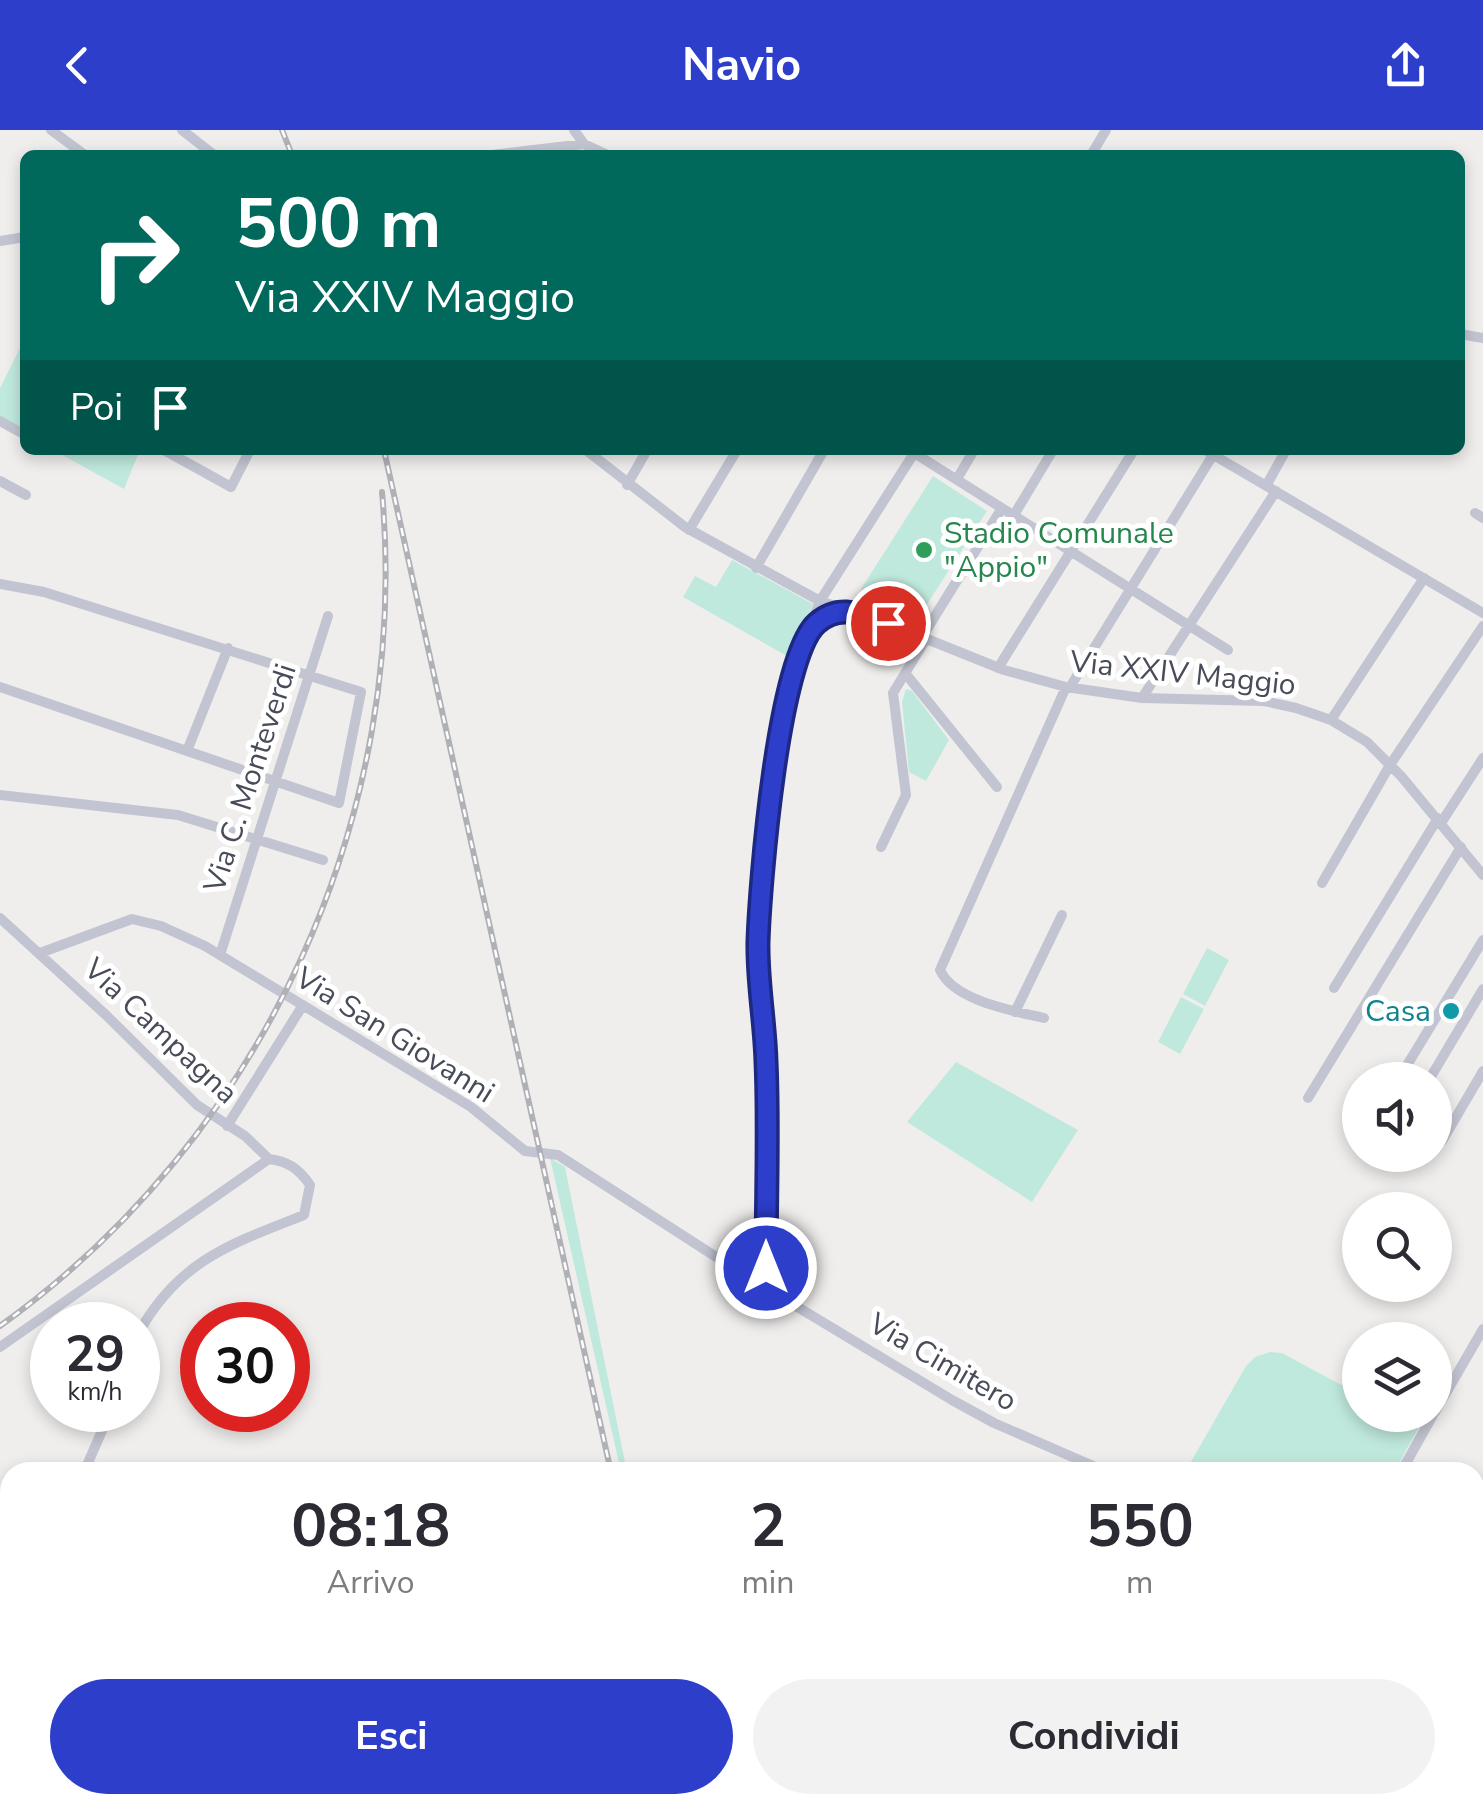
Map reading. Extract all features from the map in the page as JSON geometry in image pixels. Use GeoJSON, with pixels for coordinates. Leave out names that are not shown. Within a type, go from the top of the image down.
{"type":"FeatureCollection","features":[{"type":"Feature","properties":{"kind":"street"},"geometry":{"type":"LineString","coordinates":[[51,130],[78,150]]}},
{"type":"Feature","properties":{"kind":"street"},"geometry":{"type":"LineString","coordinates":[[182,130],[208,150]]}},
{"type":"Feature","properties":{"kind":"street"},"geometry":{"type":"LineString","coordinates":[[574,130],[584,144],[597,150]]}},
{"type":"Feature","properties":{"kind":"street"},"geometry":{"type":"LineString","coordinates":[[534,150],[584,144]]}},
{"type":"Feature","properties":{"kind":"street"},"geometry":{"type":"LineString","coordinates":[[173,455],[231,487],[247,455]]}},
{"type":"Feature","properties":{"kind":"street","name":"Via XXIV Maggio"},"geometry":{"type":"LineString","coordinates":[[592,455],[689,530],[756,568],[820,601],[998,668],[1068,687],[1142,698],[1264,702],[1331,720],[1367,742],[1390,765],[1440,820],[1483,876]]}},
{"type":"Feature","properties":{"kind":"street"},"geometry":{"type":"LineString","coordinates":[[623,482],[643,455]]}},
{"type":"Feature","properties":{"kind":"street"},"geometry":{"type":"LineString","coordinates":[[689,530],[734,455]]}},
{"type":"Feature","properties":{"kind":"street"},"geometry":{"type":"LineString","coordinates":[[756,568],[821,455]]}},
{"type":"Feature","properties":{"kind":"street"},"geometry":{"type":"LineString","coordinates":[[760,1284],[766,1268],[766,1064],[758,945],[761,884],[792,673],[820,601],[911,455]]}},
{"type":"Feature","properties":{"kind":"street"},"geometry":{"type":"LineString","coordinates":[[920,455],[1228,650]]}},
{"type":"Feature","properties":{"kind":"street"},"geometry":{"type":"LineString","coordinates":[[956,479],[971,455]]}},
{"type":"Feature","properties":{"kind":"street"},"geometry":{"type":"LineString","coordinates":[[1014,515],[1051,455]]}},
{"type":"Feature","properties":{"kind":"street"},"geometry":{"type":"LineString","coordinates":[[998,668],[1131,455]]}},
{"type":"Feature","properties":{"kind":"street"},"geometry":{"type":"LineString","coordinates":[[1044,1018],[983,1002],[948,983],[940,970],[1068,687],[1207,455]]}},
{"type":"Feature","properties":{"kind":"street"},"geometry":{"type":"LineString","coordinates":[[1214,455],[1483,613]]}},
{"type":"Feature","properties":{"kind":"street"},"geometry":{"type":"LineString","coordinates":[[1142,698],[1271,488],[1284,455]]}},
{"type":"Feature","properties":{"kind":"street"},"geometry":{"type":"LineString","coordinates":[[0,481],[26,495]]}},
{"type":"Feature","properties":{"kind":"street"},"geometry":{"type":"LineString","coordinates":[[882,847],[906,795],[893,693],[1002,508]]}},
{"type":"Feature","properties":{"kind":"street"},"geometry":{"type":"LineString","coordinates":[[1331,720],[1424,578]]}},
{"type":"Feature","properties":{"kind":"street"},"geometry":{"type":"LineString","coordinates":[[0,584],[44,592],[361,692],[339,803],[0,687]]}},
{"type":"Feature","properties":{"kind":"street"},"geometry":{"type":"LineString","coordinates":[[808,631],[827,616],[846,610]]}},
{"type":"Feature","properties":{"kind":"street","name":"Via C. Monteverdi"},"geometry":{"type":"LineString","coordinates":[[220,955],[328,616]]}},
{"type":"Feature","properties":{"kind":"street"},"geometry":{"type":"LineString","coordinates":[[1322,883],[1390,765],[1483,626]]}},
{"type":"Feature","properties":{"kind":"street"},"geometry":{"type":"LineString","coordinates":[[186,751],[228,648]]}},
{"type":"Feature","properties":{"kind":"street"},"geometry":{"type":"LineString","coordinates":[[905,673],[997,787]]}},
{"type":"Feature","properties":{"kind":"street"},"geometry":{"type":"LineString","coordinates":[[1334,988],[1483,758]]}},
{"type":"Feature","properties":{"kind":"street"},"geometry":{"type":"LineString","coordinates":[[0,795],[178,816],[322,860]]}},
{"type":"Feature","properties":{"kind":"street"},"geometry":{"type":"LineString","coordinates":[[1308,1098],[1461,847]]}},
{"type":"Feature","properties":{"kind":"street"},"geometry":{"type":"LineString","coordinates":[[1015,1012],[1062,915]]}},
{"type":"Feature","properties":{"kind":"street","name":"Via Campagna"},"geometry":{"type":"LineString","coordinates":[[0,918],[197,1104],[260,1148],[269,1159],[285,1161],[302,1173],[310,1185],[304,1215],[222,1249],[192,1267],[159,1302]]}},
{"type":"Feature","properties":{"kind":"street","name":"Via San Giovanni"},"geometry":{"type":"LineString","coordinates":[[40,953],[132,919],[161,926],[220,955],[471,1107],[525,1150],[558,1155],[760,1284]]}},
{"type":"Feature","properties":{"kind":"street"},"geometry":{"type":"LineString","coordinates":[[1409,1062],[1483,940]]}},
{"type":"Feature","properties":{"kind":"street"},"geometry":{"type":"LineString","coordinates":[[1439,1062],[1483,989]]}},
{"type":"Feature","properties":{"kind":"street"},"geometry":{"type":"LineString","coordinates":[[228,1126],[304,1006]]}},
{"type":"Feature","properties":{"kind":"street"},"geometry":{"type":"LineString","coordinates":[[1452,1124],[1483,1070]]}},
{"type":"Feature","properties":{"kind":"street"},"geometry":{"type":"LineString","coordinates":[[0,1347],[269,1159]]}},
{"type":"Feature","properties":{"kind":"street","name":"Via Cimitero"},"geometry":{"type":"LineString","coordinates":[[760,1284],[994,1424],[1083,1462]]}},
{"type":"Feature","properties":{"kind":"street"},"geometry":{"type":"LineString","coordinates":[[1452,1382],[1483,1329]]}},
{"type":"Feature","properties":{"kind":"street"},"geometry":{"type":"LineString","coordinates":[[88,1462],[101,1432]]}},
{"type":"Feature","properties":{"kind":"street"},"geometry":{"type":"LineString","coordinates":[[1407,1462],[1423,1432]]}},
{"type":"Feature","properties":{"kind":"green space"},"geometry":{"type":"Polygon","coordinates":[[[20,348],[20,432],[0,421],[0,388],[20,348]]]}},
{"type":"Feature","properties":{"kind":"green space"},"geometry":{"type":"Polygon","coordinates":[[[62,455],[138,455],[124,489],[62,455]]]}},
{"type":"Feature","properties":{"kind":"green space","name":"Stadio Comunale \"Appio\""},"geometry":{"type":"Polygon","coordinates":[[[933,476],[987,511],[915,623],[861,589],[933,476]]]}},
{"type":"Feature","properties":{"kind":"green space"},"geometry":{"type":"Polygon","coordinates":[[[732,560],[813,604],[792,659],[683,597],[695,576],[716,587],[732,560]]]}},
{"type":"Feature","properties":{"kind":"green space"},"geometry":{"type":"Polygon","coordinates":[[[906,689],[912,691],[949,740],[926,781],[909,772],[902,702],[906,689]]]}},
{"type":"Feature","properties":{"kind":"green space"},"geometry":{"type":"Polygon","coordinates":[[[1207,948],[1229,960],[1205,1006],[1183,994],[1207,948]]]}},
{"type":"Feature","properties":{"kind":"green space"},"geometry":{"type":"Polygon","coordinates":[[[1181,997],[1204,1009],[1180,1054],[1158,1042],[1181,997]]]}},
{"type":"Feature","properties":{"kind":"green space"},"geometry":{"type":"Polygon","coordinates":[[[956,1062],[1078,1130],[1032,1202],[907,1122],[956,1062]]]}},
{"type":"Feature","properties":{"kind":"green space"},"geometry":{"type":"Polygon","coordinates":[[[550,1158],[565,1167],[625,1462],[619,1462],[550,1158]]]}},
{"type":"Feature","properties":{"kind":"green space"},"geometry":{"type":"Polygon","coordinates":[[[1282,1353],[1342,1385],[1342,1432],[1416,1432],[1400,1462],[1191,1462],[1255,1357],[1282,1353]]]}},
{"type":"Feature","properties":{"kind":"railway"},"geometry":{"type":"LineString","coordinates":[[282,130],[290,150]]}},
{"type":"Feature","properties":{"kind":"railway"},"geometry":{"type":"LineString","coordinates":[[385,455],[609,1462]]}},
{"type":"Feature","properties":{"kind":"railway"},"geometry":{"type":"LineString","coordinates":[[0,1326],[93,1249],[175,1161],[245,1064],[301,959],[343,848],[372,732],[385,613],[382,492]]}},
{"type":"Feature","properties":{"kind":"place","name":"Stadio Comunale \"Appio\""},"geometry":{"type":"Point","coordinates":[924,550]}},
{"type":"Feature","properties":{"kind":"place","name":"Casa"},"geometry":{"type":"Point","coordinates":[1451,1011]}},
{"type":"Feature","properties":{"kind":"route"},"geometry":{"type":"LineString","coordinates":[[766,1268],[766,1064],[758,945],[761,884],[776,763],[792,673],[808,631],[827,616],[846,610],[888,623]]}}]}
